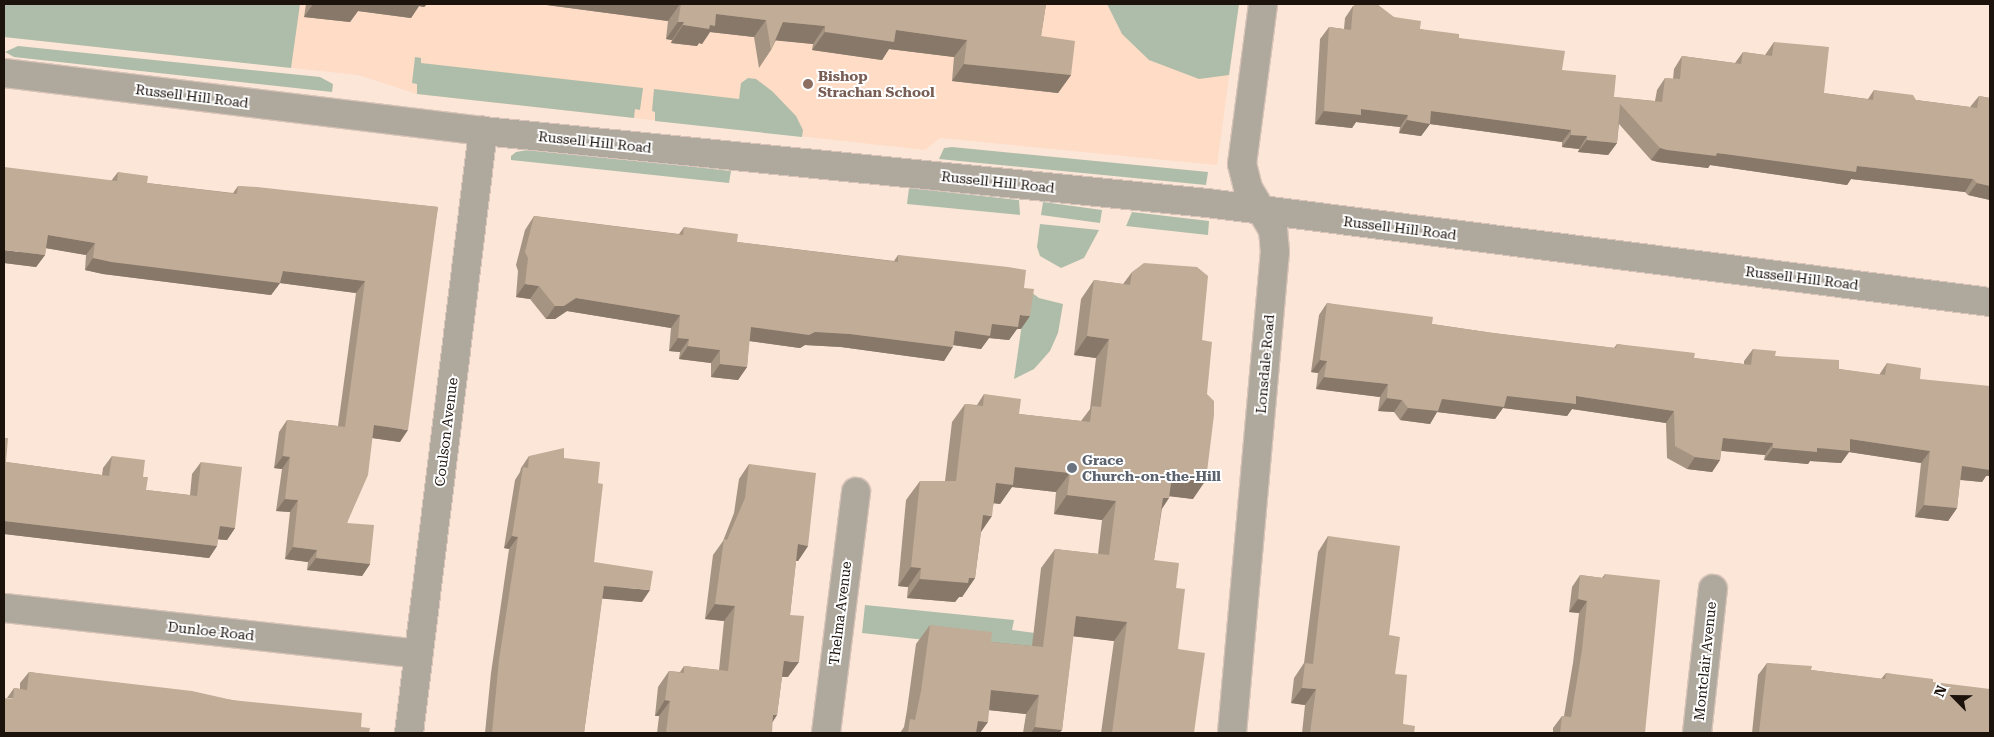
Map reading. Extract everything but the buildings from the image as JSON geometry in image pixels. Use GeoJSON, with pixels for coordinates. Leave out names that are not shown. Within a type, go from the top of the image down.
{"type":"FeatureCollection","features":[{"type":"Feature","properties":{"kind":"street","name":"Lonsdale Road"},"geometry":{"type":"LineString","coordinates":[[1232,733],[1275,252],[1273,230],[1248,188],[1242,164],[1263,4]]}},
{"type":"Feature","properties":{"kind":"street","name":"Russell Hill Road"},"geometry":{"type":"LineString","coordinates":[[4,73],[483,131],[1262,211],[1990,302]]}},
{"type":"Feature","properties":{"kind":"street","name":"Coulson Avenue"},"geometry":{"type":"LineString","coordinates":[[409,733],[483,131]]}},
{"type":"Feature","properties":{"kind":"street","name":"Thelma Avenue"},"geometry":{"type":"LineString","coordinates":[[826,733],[856,492]]}},
{"type":"Feature","properties":{"kind":"street","name":"Montclair Avenue"},"geometry":{"type":"LineString","coordinates":[[1697,733],[1713,590]]}},
{"type":"Feature","properties":{"kind":"street","name":"Dunloe Road"},"geometry":{"type":"LineString","coordinates":[[4,608],[418,654]]}},
{"type":"Feature","properties":{"kind":"shaded area","name":"Bishop Strachan School"},"geometry":{"type":"Polygon","coordinates":[[[4,4],[1239,4],[1217,165],[940,138],[925,150],[417,94],[358,75],[4,37],[4,4]]]}},
{"type":"Feature","properties":{"kind":"green space"},"geometry":{"type":"Polygon","coordinates":[[[4,4],[300,4],[291,68],[4,37],[4,4]]]}},
{"type":"Feature","properties":{"kind":"green space"},"geometry":{"type":"Polygon","coordinates":[[[1107,4],[1239,4],[1229,75],[1199,79],[1149,60],[1122,34],[1107,4]]]}},
{"type":"Feature","properties":{"kind":"green space"},"geometry":{"type":"Polygon","coordinates":[[[18,46],[320,77],[333,84],[332,92],[14,57],[5,52],[18,46]]]}},
{"type":"Feature","properties":{"kind":"green space"},"geometry":{"type":"Polygon","coordinates":[[[415,57],[421,58],[421,63],[643,88],[640,110],[635,109],[634,118],[417,94],[417,84],[412,83],[415,57]]]}},
{"type":"Feature","properties":{"kind":"green space"},"geometry":{"type":"Polygon","coordinates":[[[748,78],[756,79],[772,91],[796,116],[803,130],[802,137],[655,121],[655,112],[652,111],[654,89],[739,99],[741,83],[748,78]]]}},
{"type":"Feature","properties":{"kind":"green space"},"geometry":{"type":"Polygon","coordinates":[[[952,147],[1208,172],[1206,185],[939,159],[944,148],[952,147]]]}},
{"type":"Feature","properties":{"kind":"green space"},"geometry":{"type":"Polygon","coordinates":[[[533,149],[731,171],[729,183],[511,160],[511,156],[516,152],[533,149]]]}},
{"type":"Feature","properties":{"kind":"green space"},"geometry":{"type":"Polygon","coordinates":[[[909,188],[1019,200],[1020,215],[907,204],[909,188]]]}},
{"type":"Feature","properties":{"kind":"green space"},"geometry":{"type":"Polygon","coordinates":[[[1043,202],[1102,210],[1100,223],[1041,215],[1043,202]]]}},
{"type":"Feature","properties":{"kind":"green space"},"geometry":{"type":"Polygon","coordinates":[[[1132,212],[1209,221],[1208,235],[1126,226],[1132,212]]]}},
{"type":"Feature","properties":{"kind":"green space"},"geometry":{"type":"Polygon","coordinates":[[[1040,224],[1099,230],[1084,258],[1061,268],[1040,256],[1037,247],[1040,224]]]}},
{"type":"Feature","properties":{"kind":"green space"},"geometry":{"type":"Polygon","coordinates":[[[1027,289],[1039,298],[1063,304],[1058,333],[1050,351],[1034,369],[1014,379],[1027,289]]]}},
{"type":"Feature","properties":{"kind":"green space"},"geometry":{"type":"Polygon","coordinates":[[[865,605],[1014,620],[1012,630],[1035,633],[1033,652],[862,633],[865,605]]]}},
{"type":"Feature","properties":{"kind":"place","name":"Bishop Strachan School"},"geometry":{"type":"Point","coordinates":[808,84]}},
{"type":"Feature","properties":{"kind":"place","name":"Grace Church-on-the-Hill"},"geometry":{"type":"Point","coordinates":[1072,468]}}]}
